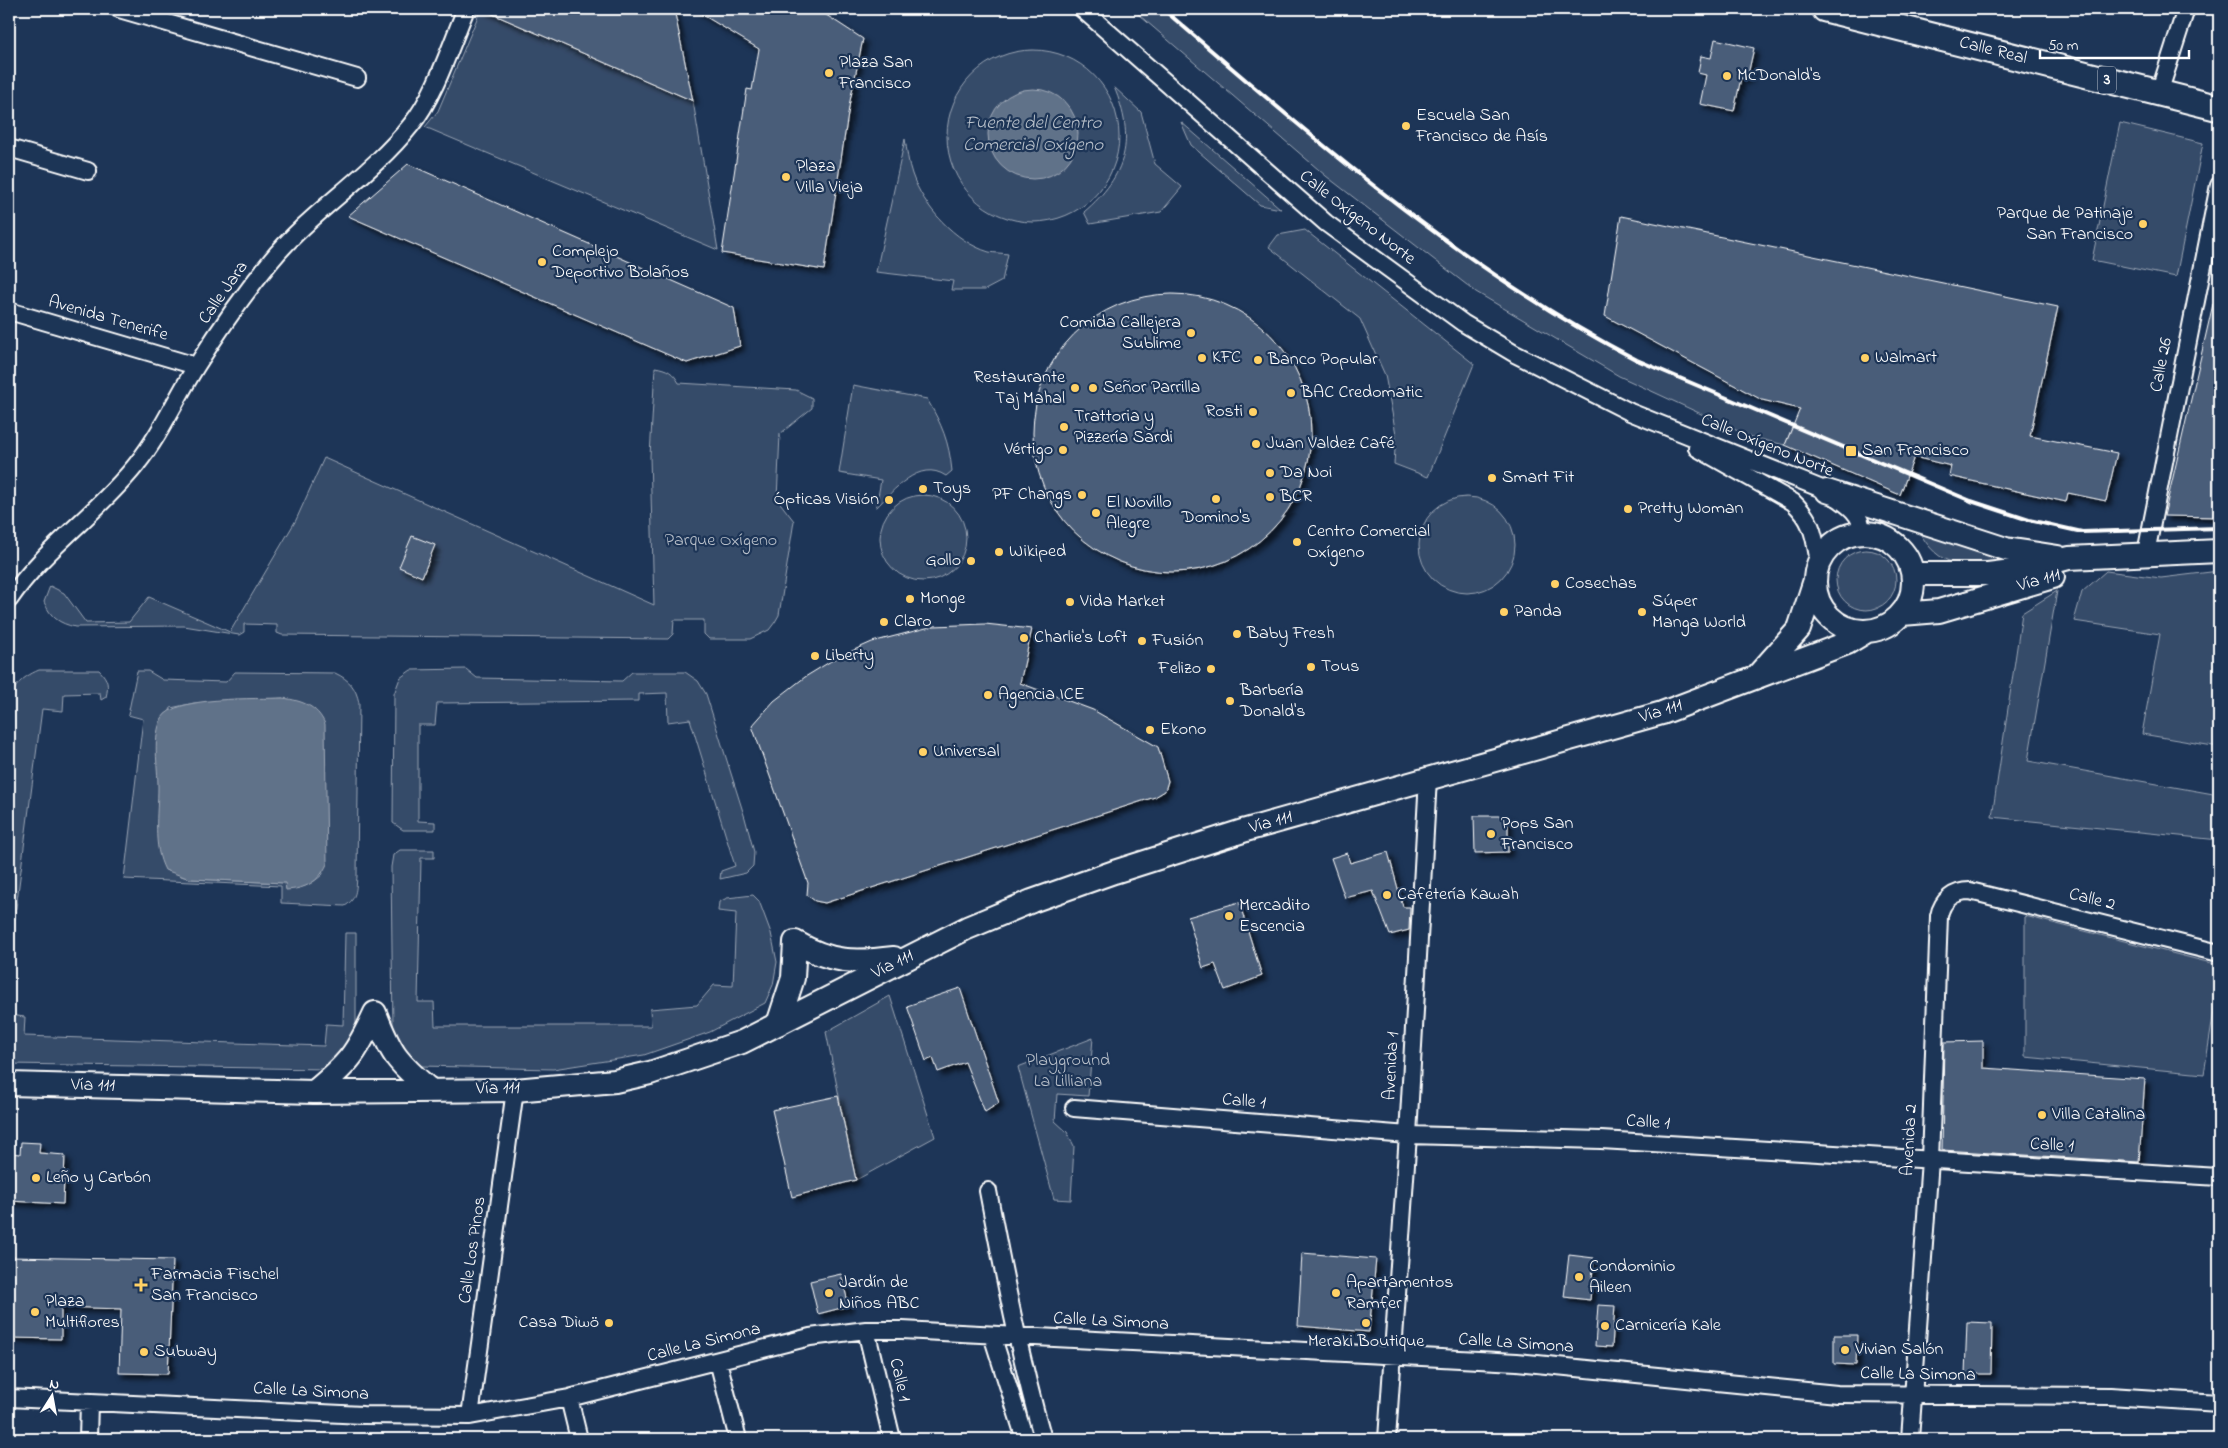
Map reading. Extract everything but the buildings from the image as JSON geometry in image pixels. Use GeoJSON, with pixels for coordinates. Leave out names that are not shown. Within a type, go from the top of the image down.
{"type":"FeatureCollection","features":[{"type":"Feature","properties":{"kind":"main road","name":"Calle Real"},"geometry":{"type":"LineString","coordinates":[[1825,9],[2219,108]]}},
{"type":"Feature","properties":{"kind":"main road"},"geometry":{"type":"LineString","coordinates":[[1827,491],[2006,549],[2068,558]]}},
{"type":"Feature","properties":{"kind":"main road"},"geometry":{"type":"LineString","coordinates":[[1862,533],[1876,534],[1890,540],[1901,549],[1909,561],[1913,574],[1912,595],[1902,614],[1883,628],[1867,631],[1851,629],[1836,622],[1824,611],[1817,597],[1817,571],[1825,552],[1837,541],[1852,534],[1862,533]]}},
{"type":"Feature","properties":{"kind":"main road","name":"Vía 111"},"geometry":{"type":"LineString","coordinates":[[1913,574],[1988,574],[2028,569],[2068,558],[2219,551]]}},
{"type":"Feature","properties":{"kind":"main road","name":"Vía 111"},"geometry":{"type":"LineString","coordinates":[[1902,614],[1939,611],[2146,553]]}},
{"type":"Feature","properties":{"kind":"main road","name":"Vía 111"},"geometry":{"type":"LineString","coordinates":[[1754,679],[1799,629],[1817,571]]}},
{"type":"Feature","properties":{"kind":"main road","name":"Vía 111"},"geometry":{"type":"LineString","coordinates":[[9,1084],[314,1092],[516,1090],[615,1081],[650,1073],[742,1042],[910,956],[1013,909],[1114,872],[1246,830],[1662,713],[1847,643],[1867,631]]}},
{"type":"Feature","properties":{"kind":"main road"},"geometry":{"type":"LineString","coordinates":[[778,1024],[793,978],[795,942],[813,953],[838,961],[863,962],[910,956]]}},
{"type":"Feature","properties":{"kind":"main road"},"geometry":{"type":"LineString","coordinates":[[314,1092],[349,1062],[361,1045],[376,1013],[388,1046],[401,1066],[430,1090]]}},
{"type":"Feature","properties":{"kind":"street"},"geometry":{"type":"LineString","coordinates":[[119,9],[149,13],[357,78]]}},
{"type":"Feature","properties":{"kind":"street","name":"Calle Jara"},"geometry":{"type":"LineString","coordinates":[[9,600],[40,560],[119,486],[138,463],[168,418],[196,366],[269,263],[292,237],[385,153],[412,125],[426,103],[466,9]]}},
{"type":"Feature","properties":{"kind":"street","name":"Calle Oxígeno Norte"},"geometry":{"type":"LineString","coordinates":[[1082,9],[1334,229],[1463,323],[1515,354],[1638,415],[1793,502],[1806,514],[1813,530],[1817,571]]}},
{"type":"Feature","properties":{"kind":"street"},"geometry":{"type":"LineString","coordinates":[[2158,93],[2186,9]]}},
{"type":"Feature","properties":{"kind":"street"},"geometry":{"type":"LineString","coordinates":[[9,148],[88,172]]}},
{"type":"Feature","properties":{"kind":"street","name":"Calle 26"},"geometry":{"type":"LineString","coordinates":[[2146,553],[2219,185]]}},
{"type":"Feature","properties":{"kind":"street","name":"Avenida Tenerife"},"geometry":{"type":"LineString","coordinates":[[9,311],[196,366]]}},
{"type":"Feature","properties":{"kind":"street","name":"Calle Oxígeno Norte"},"geometry":{"type":"LineString","coordinates":[[1638,415],[1827,491],[1850,506],[1862,523],[1862,533]]}},
{"type":"Feature","properties":{"kind":"street","name":"Avenida 1"},"geometry":{"type":"LineString","coordinates":[[1387,1439],[1408,1135],[1428,778]]}},
{"type":"Feature","properties":{"kind":"street","name":"Calle 2"},"geometry":{"type":"LineString","coordinates":[[1954,894],[1970,891],[2219,953]]}},
{"type":"Feature","properties":{"kind":"street","name":"Avenida 2"},"geometry":{"type":"LineString","coordinates":[[1910,1439],[1930,1160],[1939,916],[1944,902],[1954,894]]}},
{"type":"Feature","properties":{"kind":"street","name":"Calle Los Pinos"},"geometry":{"type":"LineString","coordinates":[[470,1416],[516,1090]]}},
{"type":"Feature","properties":{"kind":"street","name":"Calle 1"},"geometry":{"type":"LineString","coordinates":[[1074,1108],[1408,1135],[1601,1140],[2219,1177]]}},
{"type":"Feature","properties":{"kind":"street"},"geometry":{"type":"LineString","coordinates":[[988,1191],[1023,1370],[1043,1439]]}},
{"type":"Feature","properties":{"kind":"street","name":"Calle 1"},"geometry":{"type":"LineString","coordinates":[[866,1330],[892,1439]]}},
{"type":"Feature","properties":{"kind":"street","name":"Calle La Simona"},"geometry":{"type":"LineString","coordinates":[[9,1398],[363,1415],[470,1416],[569,1398],[810,1337],[866,1330],[1517,1362],[1837,1394],[2110,1396],[2219,1403]]}},
{"type":"Feature","properties":{"kind":"street"},"geometry":{"type":"LineString","coordinates":[[992,1335],[1025,1439]]}},
{"type":"Feature","properties":{"kind":"street"},"geometry":{"type":"LineString","coordinates":[[718,1361],[738,1439]]}},
{"type":"Feature","properties":{"kind":"street"},"geometry":{"type":"LineString","coordinates":[[569,1398],[579,1439]]}},
{"type":"Feature","properties":{"kind":"street"},"geometry":{"type":"LineString","coordinates":[[88,1439],[89,1402]]}},
{"type":"Feature","properties":{"kind":"green space"},"geometry":{"type":"Polygon","coordinates":[[[481,9],[693,101],[718,250],[425,127],[438,111],[481,9]]]}},
{"type":"Feature","properties":{"kind":"green space"},"geometry":{"type":"Polygon","coordinates":[[[1132,9],[1162,9],[1366,180],[1418,221],[1527,297],[1583,332],[1634,359],[1793,425],[1785,445],[1751,437],[1619,376],[1476,292],[1326,176],[1132,9]]]}},
{"type":"Feature","properties":{"kind":"green space"},"geometry":{"type":"Polygon","coordinates":[[[1025,50],[1041,50],[1074,60],[1094,75],[1109,95],[1117,119],[1119,136],[1117,153],[1109,177],[1094,197],[1074,212],[1058,218],[1041,222],[1025,222],[992,212],[967,191],[957,177],[951,161],[947,144],[947,128],[957,95],[978,70],[992,60],[1008,54],[1025,50]]]}},
{"type":"Feature","properties":{"kind":"green space"},"geometry":{"type":"Polygon","coordinates":[[[1114,87],[1141,112],[1155,164],[1182,187],[1161,212],[1090,224],[1084,212],[1110,184],[1118,170],[1126,140],[1125,123],[1114,87]]]}},
{"type":"Feature","properties":{"kind":"green space"},"geometry":{"type":"Polygon","coordinates":[[[1181,122],[1281,209],[1260,205],[1191,145],[1181,122]]]}},
{"type":"Feature","properties":{"kind":"green space","name":"Parque de Patinaje San Francisco"},"geometry":{"type":"Polygon","coordinates":[[[2120,123],[2203,143],[2176,277],[2092,260],[2120,123]]]}},
{"type":"Feature","properties":{"kind":"green space"},"geometry":{"type":"Polygon","coordinates":[[[905,139],[912,174],[932,210],[953,231],[976,247],[989,252],[1008,254],[1002,281],[985,290],[951,290],[953,281],[876,272],[905,139]]]}},
{"type":"Feature","properties":{"kind":"green space"},"geometry":{"type":"Polygon","coordinates":[[[1305,230],[1474,364],[1428,477],[1394,464],[1396,434],[1385,375],[1360,319],[1269,247],[1278,235],[1305,230]]]}},
{"type":"Feature","properties":{"kind":"green space","name":"Parque Oxígeno"},"geometry":{"type":"Polygon","coordinates":[[[655,367],[669,372],[679,383],[796,390],[812,398],[812,408],[780,434],[777,499],[794,521],[779,615],[769,630],[750,639],[709,639],[704,634],[704,620],[674,620],[673,634],[668,639],[282,635],[277,633],[277,625],[244,624],[244,632],[239,635],[184,626],[75,627],[64,624],[56,619],[44,602],[50,586],[64,593],[86,623],[129,622],[149,597],[230,632],[296,520],[324,458],[654,605],[650,456],[655,367]]]}},
{"type":"Feature","properties":{"kind":"green space"},"geometry":{"type":"Polygon","coordinates":[[[853,385],[927,399],[944,434],[952,471],[946,476],[926,471],[916,474],[898,486],[876,508],[881,480],[839,473],[853,385]]]}},
{"type":"Feature","properties":{"kind":"green space"},"geometry":{"type":"Polygon","coordinates":[[[923,495],[939,499],[953,508],[962,522],[966,538],[962,554],[953,568],[939,577],[923,581],[907,577],[893,568],[884,554],[880,538],[884,522],[893,508],[907,499],[923,495]]]}},
{"type":"Feature","properties":{"kind":"green space"},"geometry":{"type":"Polygon","coordinates":[[[1467,497],[1486,500],[1501,511],[1512,526],[1515,545],[1512,564],[1501,579],[1486,590],[1467,593],[1448,590],[1433,579],[1422,564],[1419,545],[1422,526],[1433,511],[1448,500],[1467,497]]]}},
{"type":"Feature","properties":{"kind":"green space"},"geometry":{"type":"Polygon","coordinates":[[[1918,530],[2007,556],[2001,562],[1963,564],[1953,562],[1935,552],[1926,543],[1918,530]]]}},
{"type":"Feature","properties":{"kind":"green space"},"geometry":{"type":"Polygon","coordinates":[[[1866,550],[1883,555],[1891,563],[1896,580],[1891,597],[1883,605],[1866,610],[1849,605],[1841,597],[1836,580],[1841,563],[1849,555],[1866,550]]]}},
{"type":"Feature","properties":{"kind":"green space"},"geometry":{"type":"Polygon","coordinates":[[[2106,571],[2161,578],[2219,571],[2219,747],[2142,734],[2160,634],[2074,621],[2082,592],[2106,571]]]}},
{"type":"Feature","properties":{"kind":"green space"},"geometry":{"type":"Polygon","coordinates":[[[2057,591],[2028,761],[2219,795],[2219,840],[1992,817],[2022,613],[2057,591]]]}},
{"type":"Feature","properties":{"kind":"green space"},"geometry":{"type":"Polygon","coordinates":[[[466,669],[477,678],[622,681],[632,672],[685,672],[698,681],[706,694],[745,818],[754,852],[753,866],[746,873],[720,879],[721,871],[735,866],[690,719],[668,722],[667,693],[639,694],[639,701],[437,703],[435,725],[418,725],[418,821],[435,822],[435,830],[403,830],[393,823],[394,694],[400,678],[411,670],[466,669]]]}},
{"type":"Feature","properties":{"kind":"green space"},"geometry":{"type":"Polygon","coordinates":[[[39,670],[99,670],[106,679],[107,689],[106,697],[101,700],[100,693],[64,694],[63,711],[42,709],[9,962],[9,709],[14,690],[22,680],[39,670]]]}},
{"type":"Feature","properties":{"kind":"green space"},"geometry":{"type":"Polygon","coordinates":[[[137,671],[148,671],[163,680],[226,682],[235,672],[335,673],[345,679],[354,689],[359,703],[357,876],[355,893],[352,900],[345,906],[281,903],[281,886],[124,879],[143,719],[128,715],[137,671]],[[283,698],[194,703],[171,708],[157,739],[158,769],[181,876],[190,879],[286,883],[286,889],[306,886],[323,874],[283,698]]]}},
{"type":"Feature","properties":{"kind":"green space"},"geometry":{"type":"Polygon","coordinates":[[[400,850],[434,850],[434,858],[421,858],[418,1002],[434,1002],[435,1026],[651,1026],[650,1009],[697,1005],[714,985],[733,986],[736,913],[718,911],[719,902],[727,898],[753,895],[759,901],[771,933],[777,962],[773,985],[765,1003],[710,1032],[644,1055],[553,1069],[421,1066],[407,1061],[393,1029],[391,867],[393,855],[400,850]]]}},
{"type":"Feature","properties":{"kind":"green space"},"geometry":{"type":"Polygon","coordinates":[[[2025,916],[2219,965],[2219,979],[2204,1074],[2025,1057],[2025,916]]]}},
{"type":"Feature","properties":{"kind":"green space"},"geometry":{"type":"Polygon","coordinates":[[[345,933],[356,933],[356,1035],[326,1069],[9,1064],[9,1015],[25,1017],[24,1036],[324,1046],[326,1024],[343,1025],[345,933]]]}},
{"type":"Feature","properties":{"kind":"green space"},"geometry":{"type":"Polygon","coordinates":[[[890,996],[935,1137],[856,1180],[826,1032],[890,996]]]}},
{"type":"Feature","properties":{"kind":"green space","name":"Playground La Lilliana"},"geometry":{"type":"Polygon","coordinates":[[[1093,1038],[1088,1096],[1057,1094],[1055,1121],[1067,1132],[1074,1146],[1071,1200],[1054,1199],[1018,1067],[1093,1038]]]}},
{"type":"Feature","properties":{"kind":"water","name":"Fuente del Centro Comercial Oxígeno"},"geometry":{"type":"Polygon","coordinates":[[[1033,89],[1050,93],[1065,102],[1074,117],[1078,134],[1074,151],[1065,166],[1050,175],[1033,179],[1016,175],[1001,166],[992,151],[988,134],[992,117],[1001,102],[1016,93],[1033,89]]]}},
{"type":"Feature","properties":{"kind":"water"},"geometry":{"type":"Polygon","coordinates":[[[283,698],[308,705],[318,713],[325,724],[327,864],[320,876],[305,886],[286,890],[285,883],[190,879],[165,870],[158,850],[157,840],[158,787],[156,743],[162,718],[170,711],[199,702],[283,698]]]}},
{"type":"Feature","properties":{"kind":"railway"},"geometry":{"type":"LineString","coordinates":[[1163,9],[1332,152],[1449,243],[1510,285],[1572,324],[1637,360],[1971,501],[2029,520],[2082,532],[2219,528]]}},
{"type":"Feature","properties":{"kind":"place","name":"Plaza San Francisco"},"geometry":{"type":"Point","coordinates":[829,73]}},
{"type":"Feature","properties":{"kind":"place","name":"McDonald's"},"geometry":{"type":"Point","coordinates":[1727,76]}},
{"type":"Feature","properties":{"kind":"place","name":"Escuela San Francisco de Asís"},"geometry":{"type":"Point","coordinates":[1406,126]}},
{"type":"Feature","properties":{"kind":"place","name":"Plaza Villa Vieja"},"geometry":{"type":"Point","coordinates":[786,177]}},
{"type":"Feature","properties":{"kind":"place","name":"Parque de Patinaje San Francisco"},"geometry":{"type":"Point","coordinates":[2143,224]}},
{"type":"Feature","properties":{"kind":"place","name":"Complejo Deportivo Bolaños"},"geometry":{"type":"Point","coordinates":[542,262]}},
{"type":"Feature","properties":{"kind":"place","name":"Comida Callejera Sublime"},"geometry":{"type":"Point","coordinates":[1191,333]}},
{"type":"Feature","properties":{"kind":"place","name":"KFC"},"geometry":{"type":"Point","coordinates":[1202,358]}},
{"type":"Feature","properties":{"kind":"place","name":"Walmart"},"geometry":{"type":"Point","coordinates":[1865,358]}},
{"type":"Feature","properties":{"kind":"place","name":"Banco Popular"},"geometry":{"type":"Point","coordinates":[1258,360]}},
{"type":"Feature","properties":{"kind":"place","name":"Restaurante Taj Mahal"},"geometry":{"type":"Point","coordinates":[1075,388]}},
{"type":"Feature","properties":{"kind":"place","name":"Señor Parrilla"},"geometry":{"type":"Point","coordinates":[1093,388]}},
{"type":"Feature","properties":{"kind":"place","name":"BAC Credomatic"},"geometry":{"type":"Point","coordinates":[1291,393]}},
{"type":"Feature","properties":{"kind":"place","name":"Rosti"},"geometry":{"type":"Point","coordinates":[1253,412]}},
{"type":"Feature","properties":{"kind":"place","name":"Trattoria y Pizzería Sardi"},"geometry":{"type":"Point","coordinates":[1064,427]}},
{"type":"Feature","properties":{"kind":"place","name":"Juan Valdez Café"},"geometry":{"type":"Point","coordinates":[1256,444]}},
{"type":"Feature","properties":{"kind":"place","name":"Vértigo"},"geometry":{"type":"Point","coordinates":[1063,450]}},
{"type":"Feature","properties":{"kind":"place","name":"San Francisco"},"geometry":{"type":"Point","coordinates":[1851,451]}},
{"type":"Feature","properties":{"kind":"place","name":"Da Noi"},"geometry":{"type":"Point","coordinates":[1270,473]}},
{"type":"Feature","properties":{"kind":"place","name":"Smart Fit"},"geometry":{"type":"Point","coordinates":[1492,478]}},
{"type":"Feature","properties":{"kind":"place","name":"Toys"},"geometry":{"type":"Point","coordinates":[923,489]}},
{"type":"Feature","properties":{"kind":"place","name":"PF Changs"},"geometry":{"type":"Point","coordinates":[1082,495]}},
{"type":"Feature","properties":{"kind":"place","name":"BCR"},"geometry":{"type":"Point","coordinates":[1270,497]}},
{"type":"Feature","properties":{"kind":"place","name":"Domino's"},"geometry":{"type":"Point","coordinates":[1216,499]}},
{"type":"Feature","properties":{"kind":"place","name":"Ópticas Visión"},"geometry":{"type":"Point","coordinates":[889,500]}},
{"type":"Feature","properties":{"kind":"place","name":"Pretty Woman"},"geometry":{"type":"Point","coordinates":[1628,509]}},
{"type":"Feature","properties":{"kind":"place","name":"El Novillo Alegre"},"geometry":{"type":"Point","coordinates":[1096,513]}},
{"type":"Feature","properties":{"kind":"place","name":"Centro Comercial Oxígeno"},"geometry":{"type":"Point","coordinates":[1297,542]}},
{"type":"Feature","properties":{"kind":"place","name":"Wikiped"},"geometry":{"type":"Point","coordinates":[999,552]}},
{"type":"Feature","properties":{"kind":"place","name":"Gollo"},"geometry":{"type":"Point","coordinates":[971,561]}},
{"type":"Feature","properties":{"kind":"place","name":"Cosechas"},"geometry":{"type":"Point","coordinates":[1555,584]}},
{"type":"Feature","properties":{"kind":"place","name":"Monge"},"geometry":{"type":"Point","coordinates":[910,599]}},
{"type":"Feature","properties":{"kind":"place","name":"Vida Market"},"geometry":{"type":"Point","coordinates":[1070,602]}},
{"type":"Feature","properties":{"kind":"place","name":"Panda"},"geometry":{"type":"Point","coordinates":[1504,612]}},
{"type":"Feature","properties":{"kind":"place","name":"Súper Manga World"},"geometry":{"type":"Point","coordinates":[1642,612]}},
{"type":"Feature","properties":{"kind":"place","name":"Claro"},"geometry":{"type":"Point","coordinates":[884,622]}},
{"type":"Feature","properties":{"kind":"place","name":"Baby Fresh"},"geometry":{"type":"Point","coordinates":[1237,634]}},
{"type":"Feature","properties":{"kind":"place","name":"Charlie's Loft"},"geometry":{"type":"Point","coordinates":[1024,638]}},
{"type":"Feature","properties":{"kind":"place","name":"Fusión"},"geometry":{"type":"Point","coordinates":[1142,641]}},
{"type":"Feature","properties":{"kind":"place","name":"Liberty"},"geometry":{"type":"Point","coordinates":[815,656]}},
{"type":"Feature","properties":{"kind":"place","name":"Tous"},"geometry":{"type":"Point","coordinates":[1311,667]}},
{"type":"Feature","properties":{"kind":"place","name":"Felizo"},"geometry":{"type":"Point","coordinates":[1211,669]}},
{"type":"Feature","properties":{"kind":"place","name":"Agencia ICE"},"geometry":{"type":"Point","coordinates":[988,695]}},
{"type":"Feature","properties":{"kind":"place","name":"Barbería Donald's"},"geometry":{"type":"Point","coordinates":[1230,701]}},
{"type":"Feature","properties":{"kind":"place","name":"Ekono"},"geometry":{"type":"Point","coordinates":[1150,730]}},
{"type":"Feature","properties":{"kind":"place","name":"Universal"},"geometry":{"type":"Point","coordinates":[923,752]}},
{"type":"Feature","properties":{"kind":"place","name":"Pops San Francisco"},"geometry":{"type":"Point","coordinates":[1491,834]}},
{"type":"Feature","properties":{"kind":"place","name":"Cafetería Kawah"},"geometry":{"type":"Point","coordinates":[1387,895]}},
{"type":"Feature","properties":{"kind":"place","name":"Mercadito Escencia"},"geometry":{"type":"Point","coordinates":[1229,916]}},
{"type":"Feature","properties":{"kind":"place","name":"Villa Catalina"},"geometry":{"type":"Point","coordinates":[2042,1115]}},
{"type":"Feature","properties":{"kind":"place","name":"Leño y Carbón"},"geometry":{"type":"Point","coordinates":[36,1178]}},
{"type":"Feature","properties":{"kind":"place","name":"Condominio Aileen"},"geometry":{"type":"Point","coordinates":[1579,1277]}},
{"type":"Feature","properties":{"kind":"place","name":"Farmacia Fischel San Francisco"},"geometry":{"type":"Point","coordinates":[141,1285]}},
{"type":"Feature","properties":{"kind":"place","name":"Jardín de Niños ABC"},"geometry":{"type":"Point","coordinates":[829,1293]}},
{"type":"Feature","properties":{"kind":"place","name":"Apartamentos Ramfer"},"geometry":{"type":"Point","coordinates":[1336,1293]}},
{"type":"Feature","properties":{"kind":"place","name":"Plaza Multiflores"},"geometry":{"type":"Point","coordinates":[35,1312]}},
{"type":"Feature","properties":{"kind":"place","name":"Casa Dìwö"},"geometry":{"type":"Point","coordinates":[609,1323]}},
{"type":"Feature","properties":{"kind":"place","name":"Meraki Boutique"},"geometry":{"type":"Point","coordinates":[1366,1323]}},
{"type":"Feature","properties":{"kind":"place","name":"Carnicería Kale"},"geometry":{"type":"Point","coordinates":[1605,1326]}},
{"type":"Feature","properties":{"kind":"place","name":"Vivian Salón"},"geometry":{"type":"Point","coordinates":[1845,1350]}},
{"type":"Feature","properties":{"kind":"place","name":"Subway"},"geometry":{"type":"Point","coordinates":[144,1352]}}]}
